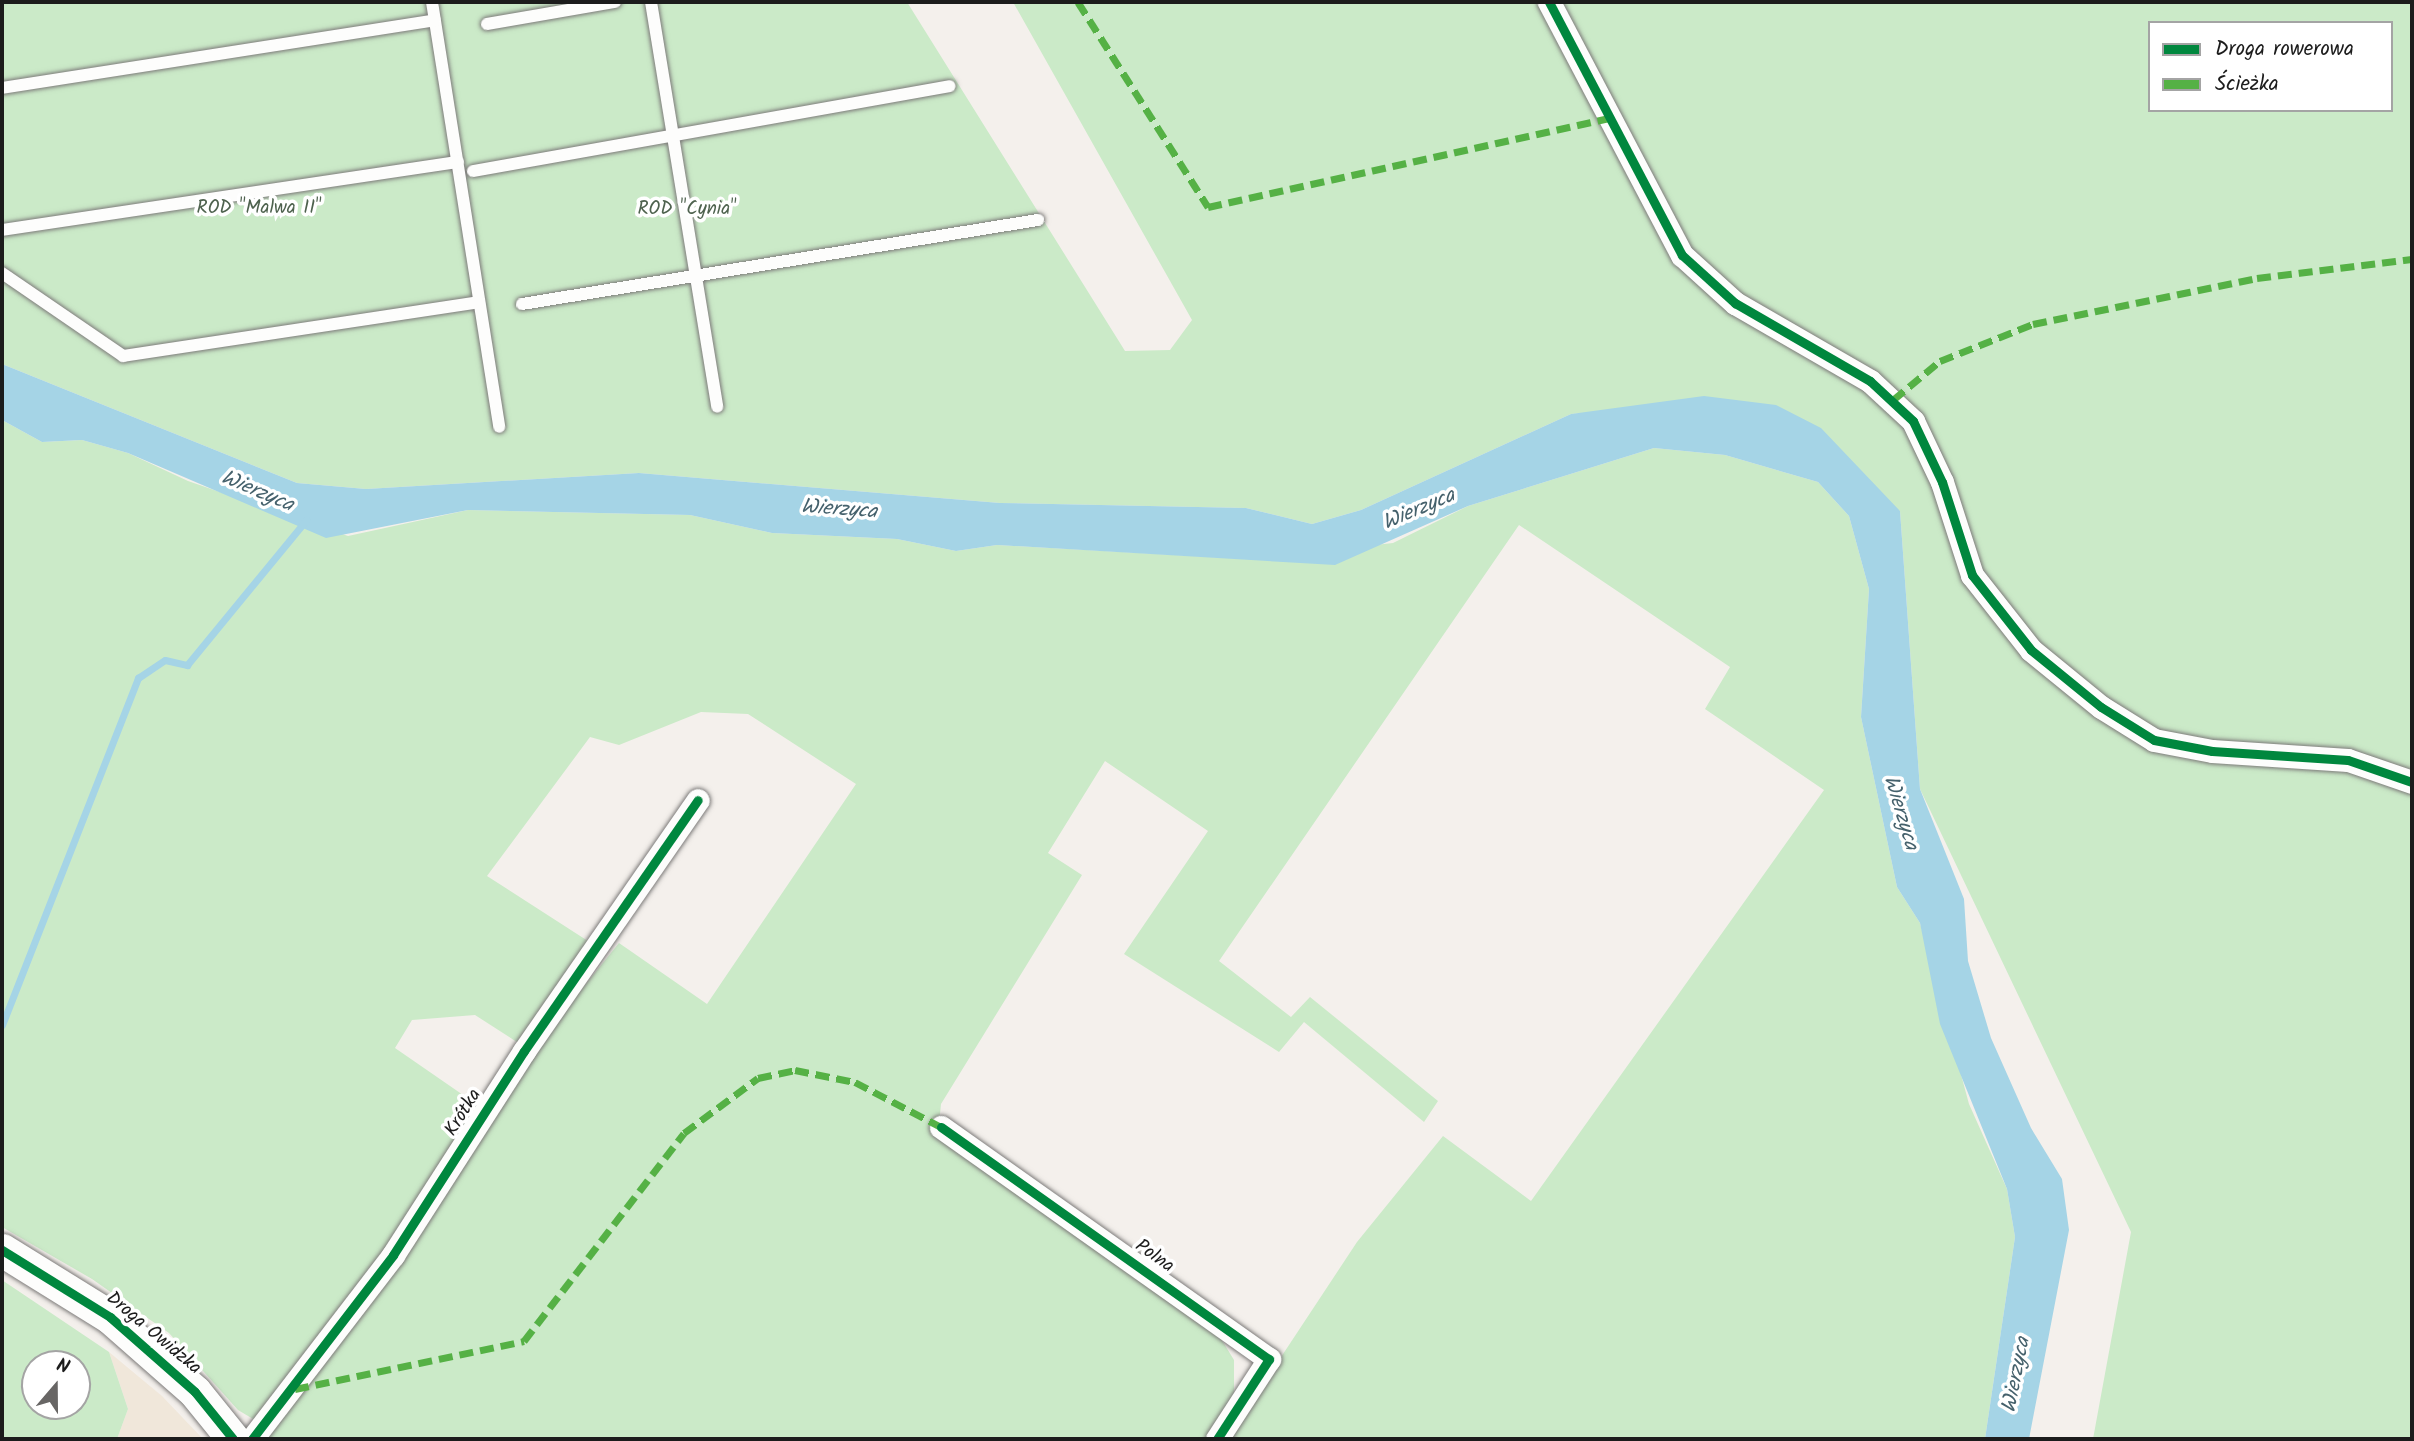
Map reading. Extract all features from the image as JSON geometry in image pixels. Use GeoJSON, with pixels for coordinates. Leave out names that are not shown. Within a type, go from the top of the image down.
{"type":"FeatureCollection","features":[{"type":"Feature","properties":{"kind":"street"},"geometry":{"type":"LineString","coordinates":[[1549,2],[1682,255],[1735,303],[1870,381],[1913,421],[1942,482],[1972,575],[2031,650],[2101,707],[2154,740],[2212,751],[2348,760],[2412,782]]}},
{"type":"Feature","properties":{"kind":"street","name":"Krótka"},"geometry":{"type":"LineString","coordinates":[[252,1439],[393,1255],[524,1051],[698,800]]}},
{"type":"Feature","properties":{"kind":"street","name":"Polna"},"geometry":{"type":"LineString","coordinates":[[941,1127],[1269,1359],[1217,1439]]}},
{"type":"Feature","properties":{"kind":"street","name":"Droga Owidzka"},"geometry":{"type":"LineString","coordinates":[[2,1250],[110,1317],[195,1392],[233,1439]]}},
{"type":"Feature","properties":{"kind":"lane"},"geometry":{"type":"LineString","coordinates":[[432,2],[499,427]]}},
{"type":"Feature","properties":{"kind":"lane"},"geometry":{"type":"LineString","coordinates":[[487,24],[615,2]]}},
{"type":"Feature","properties":{"kind":"lane"},"geometry":{"type":"LineString","coordinates":[[652,2],[717,407]]}},
{"type":"Feature","properties":{"kind":"lane"},"geometry":{"type":"LineString","coordinates":[[2,88],[435,20]]}},
{"type":"Feature","properties":{"kind":"lane"},"geometry":{"type":"LineString","coordinates":[[473,170],[949,86]]}},
{"type":"Feature","properties":{"kind":"lane"},"geometry":{"type":"LineString","coordinates":[[2,230],[458,162]]}},
{"type":"Feature","properties":{"kind":"lane"},"geometry":{"type":"LineString","coordinates":[[522,304],[1038,220]]}},
{"type":"Feature","properties":{"kind":"lane"},"geometry":{"type":"LineString","coordinates":[[2,273],[123,356],[479,302]]}},
{"type":"Feature","properties":{"kind":"shaded area"},"geometry":{"type":"Polygon","coordinates":[[[109,1352],[162,1396],[203,1439],[117,1439],[128,1409],[109,1352]]]}},
{"type":"Feature","properties":{"kind":"green space"},"geometry":{"type":"Polygon","coordinates":[[[2,2],[907,2],[1125,351],[1170,350],[1192,320],[1013,2],[2412,2],[2412,1439],[2093,1439],[2131,1232],[1920,789],[1900,511],[1636,409],[1571,414],[1361,510],[1312,524],[1246,508],[1000,503],[639,473],[366,489],[297,483],[2,364],[2,2]]]}},
{"type":"Feature","properties":{"kind":"green space"},"geometry":{"type":"Polygon","coordinates":[[[2,420],[42,442],[82,440],[128,453],[188,481],[348,536],[468,510],[690,515],[772,533],[897,539],[956,551],[997,545],[1246,559],[1393,543],[1468,506],[1654,448],[1725,455],[1818,482],[1849,516],[1869,589],[1861,717],[1897,887],[1920,923],[1969,1104],[2007,1189],[2015,1237],[1985,1439],[1227,1439],[1357,1242],[1443,1136],[1531,1201],[1824,790],[1705,709],[1730,667],[1519,525],[1219,961],[1291,1017],[1310,997],[1438,1101],[1424,1122],[1304,1022],[1279,1052],[1124,954],[1208,831],[1105,761],[1048,853],[1082,875],[941,1104],[938,1134],[1215,1329],[1234,1360],[1234,1395],[1209,1439],[266,1439],[542,1038],[619,943],[707,1004],[856,784],[748,714],[701,712],[619,745],[590,737],[487,876],[591,943],[520,1044],[475,1015],[412,1020],[395,1048],[479,1106],[385,1257],[258,1422],[238,1410],[169,1333],[92,1279],[2,1227],[2,420]]]}},
{"type":"Feature","properties":{"kind":"green space"},"geometry":{"type":"Polygon","coordinates":[[[2,1280],[109,1352],[128,1409],[117,1439],[2,1439],[2,1280]]]}},
{"type":"Feature","properties":{"kind":"water","name":"Wierzyca"},"geometry":{"type":"Polygon","coordinates":[[[2,364],[297,483],[366,489],[639,473],[1000,503],[1246,508],[1312,524],[1361,510],[1571,414],[1704,396],[1776,405],[1821,428],[1900,511],[1920,789],[1964,899],[1968,961],[1991,1038],[2031,1128],[2062,1179],[2069,1230],[2029,1439],[1985,1439],[2015,1237],[2007,1189],[1940,1024],[1920,923],[1897,887],[1861,717],[1869,589],[1849,516],[1818,482],[1725,455],[1654,448],[1468,506],[1335,565],[997,545],[956,551],[897,539],[772,533],[690,515],[468,510],[326,538],[128,453],[82,440],[42,442],[2,420],[2,364]]]}},
{"type":"Feature","properties":{"kind":"waterway"},"geometry":{"type":"LineString","coordinates":[[2,1025],[138,678],[165,660],[187,665],[306,520]]}},
{"type":"Feature","properties":{"kind":"marked path"},"geometry":{"type":"LineString","coordinates":[[1078,2],[1208,207],[1608,118]]}},
{"type":"Feature","properties":{"kind":"marked path"},"geometry":{"type":"LineString","coordinates":[[1893,400],[1940,361],[2033,324],[2257,278],[2412,259]]}},
{"type":"Feature","properties":{"kind":"marked path"},"geometry":{"type":"LineString","coordinates":[[295,1389],[524,1341],[684,1133],[758,1078],[795,1070],[855,1082],[941,1127]]}},
{"type":"Feature","properties":{"kind":"cycle path"},"geometry":{"type":"LineString","coordinates":[[1549,2],[1682,255],[1735,303],[1870,381],[1913,421],[1942,482],[1972,575],[2031,650],[2101,707],[2154,740],[2212,751],[2348,760],[2412,782]]}},
{"type":"Feature","properties":{"kind":"cycle path"},"geometry":{"type":"LineString","coordinates":[[252,1439],[393,1255],[524,1051],[698,800]]}},
{"type":"Feature","properties":{"kind":"cycle path"},"geometry":{"type":"LineString","coordinates":[[941,1127],[1269,1359],[1217,1439]]}},
{"type":"Feature","properties":{"kind":"cycle path"},"geometry":{"type":"LineString","coordinates":[[2,1250],[110,1317],[195,1392],[233,1439]]}},
{"type":"Feature","properties":{"kind":"park label","name":"ROD \"Malwa II\""},"geometry":{"type":"Point","coordinates":[259,209]}},
{"type":"Feature","properties":{"kind":"park label","name":"ROD \"Cynia\""},"geometry":{"type":"Point","coordinates":[687,210]}}]}
